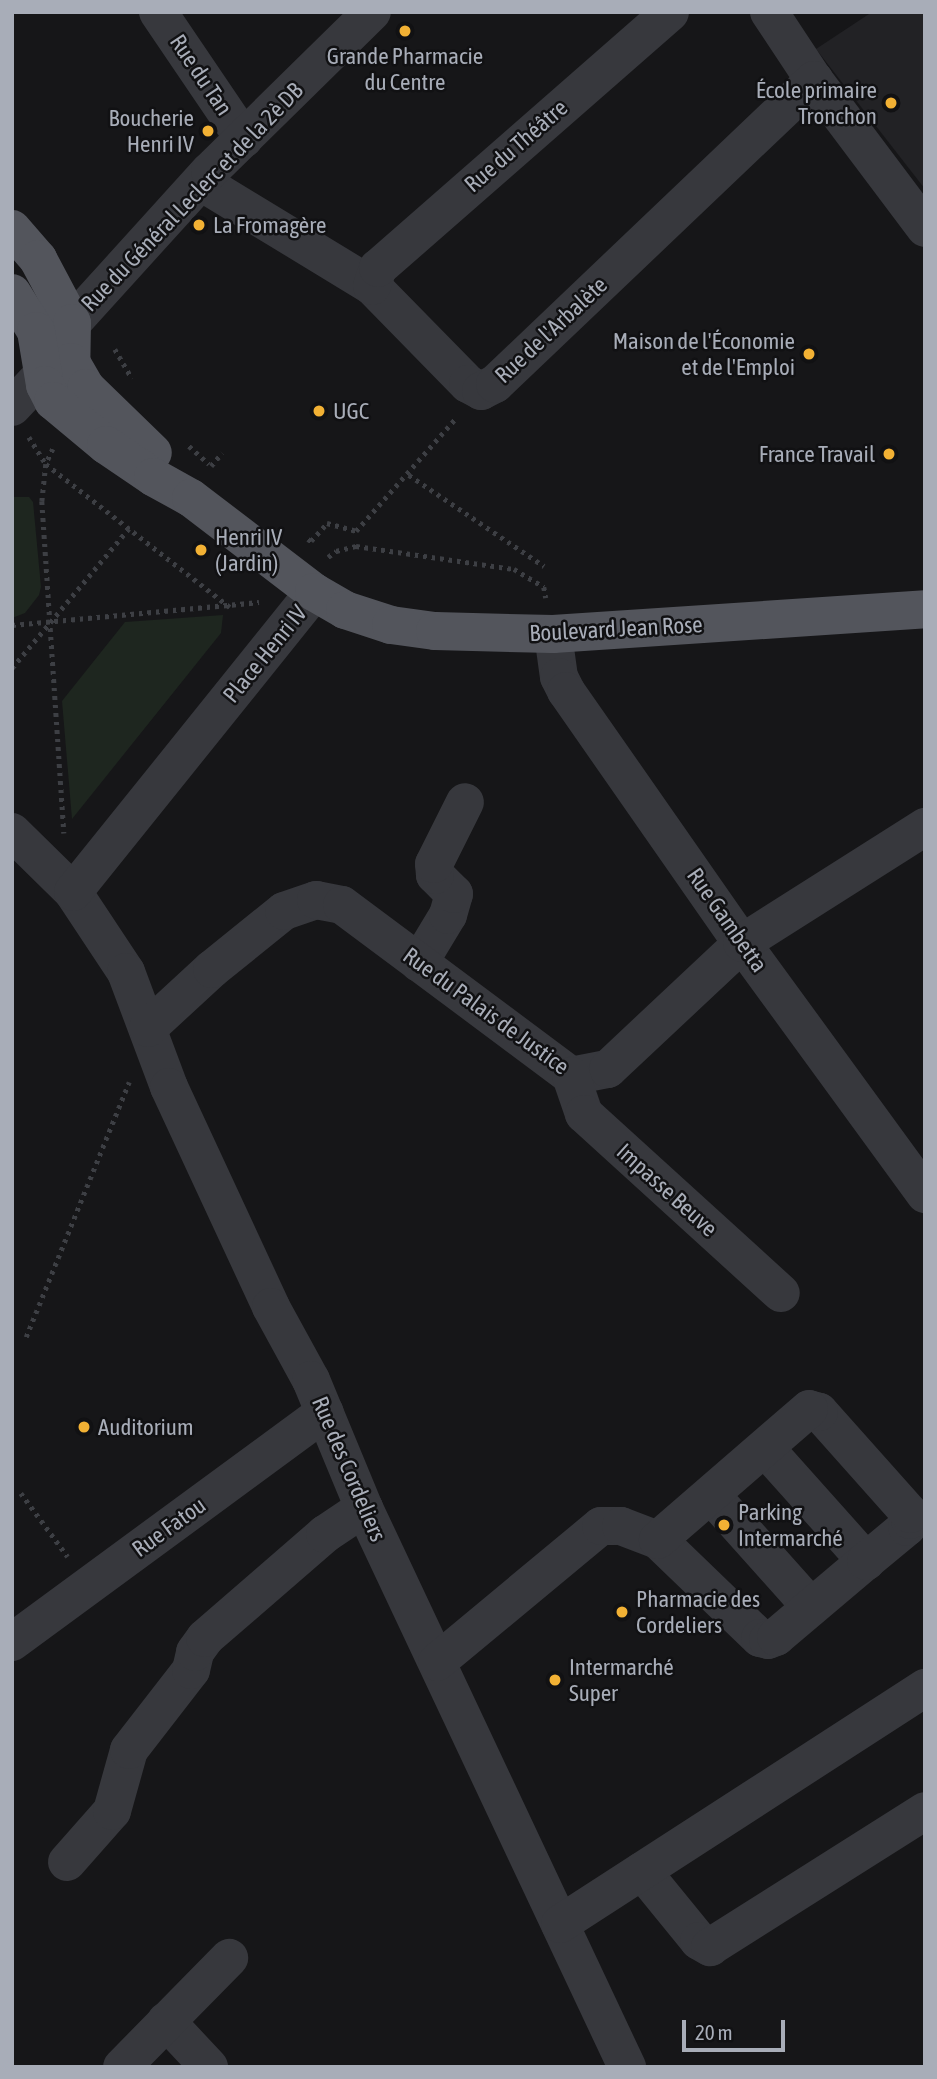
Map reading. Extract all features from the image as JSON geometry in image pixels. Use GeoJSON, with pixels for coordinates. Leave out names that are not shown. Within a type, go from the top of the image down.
{"type":"FeatureCollection","features":[{"type":"Feature","properties":{"kind":"main road"},"geometry":{"type":"LineString","coordinates":[[12,229],[38,259],[72,323],[57,368]]}},
{"type":"Feature","properties":{"kind":"main road","name":"Place Henri IV"},"geometry":{"type":"LineString","coordinates":[[19,302],[57,368],[52,401],[153,477],[318,577]]}},
{"type":"Feature","properties":{"kind":"main road","name":"Boulevard Jean Rose"},"geometry":{"type":"LineString","coordinates":[[318,577],[345,610],[391,625],[435,631],[553,634],[925,609]]}},
{"type":"Feature","properties":{"kind":"street","name":"Rue du Tan"},"geometry":{"type":"LineString","coordinates":[[158,12],[244,139]]}},
{"type":"Feature","properties":{"kind":"street","name":"Rue du Général Leclerc et de la 2è DB"},"geometry":{"type":"LineString","coordinates":[[72,323],[201,182],[372,12]]}},
{"type":"Feature","properties":{"kind":"street","name":"Rue du Théâtre"},"geometry":{"type":"LineString","coordinates":[[372,286],[378,268],[670,12]]}},
{"type":"Feature","properties":{"kind":"street"},"geometry":{"type":"LineString","coordinates":[[769,12],[810,75],[925,228]]}},
{"type":"Feature","properties":{"kind":"street","name":"Rue de l'Arbalète"},"geometry":{"type":"LineString","coordinates":[[201,182],[372,286],[468,384],[481,391],[495,384],[810,75]]}},
{"type":"Feature","properties":{"kind":"street"},"geometry":{"type":"LineString","coordinates":[[19,420],[57,368]]}},
{"type":"Feature","properties":{"kind":"street","name":"Place Henri IV"},"geometry":{"type":"LineString","coordinates":[[66,886],[318,577]]}},
{"type":"Feature","properties":{"kind":"street","name":"Rue Gambetta"},"geometry":{"type":"LineString","coordinates":[[553,634],[559,677],[566,691],[742,943],[925,1194]]}},
{"type":"Feature","properties":{"kind":"street"},"geometry":{"type":"LineString","coordinates":[[419,963],[448,915],[454,894],[435,875],[434,864],[465,802]]}},
{"type":"Feature","properties":{"kind":"street","name":"Rue du Palais de Justice"},"geometry":{"type":"LineString","coordinates":[[148,1028],[212,969],[284,911],[316,900],[342,905],[571,1076],[608,1069],[742,943],[925,827]]}},
{"type":"Feature","properties":{"kind":"street"},"geometry":{"type":"LineString","coordinates":[[12,832],[66,886]]}},
{"type":"Feature","properties":{"kind":"street","name":"Rue des Cordeliers"},"geometry":{"type":"LineString","coordinates":[[66,886],[126,972],[174,1099],[271,1307],[325,1412],[364,1508],[560,1924],[616,2061]]}},
{"type":"Feature","properties":{"kind":"street","name":"Impasse Beuve"},"geometry":{"type":"LineString","coordinates":[[571,1076],[584,1114],[780,1293]]}},
{"type":"Feature","properties":{"kind":"street"},"geometry":{"type":"LineString","coordinates":[[438,1662],[601,1526],[621,1526],[658,1540],[760,1637],[776,1637],[907,1527],[910,1514],[819,1412],[809,1409],[658,1540]]}},
{"type":"Feature","properties":{"kind":"street","name":"Rue Fatou"},"geometry":{"type":"LineString","coordinates":[[12,1642],[325,1412]]}},
{"type":"Feature","properties":{"kind":"street"},"geometry":{"type":"LineString","coordinates":[[765,1448],[866,1561]]}},
{"type":"Feature","properties":{"kind":"street"},"geometry":{"type":"LineString","coordinates":[[711,1495],[811,1607]]}},
{"type":"Feature","properties":{"kind":"street"},"geometry":{"type":"LineString","coordinates":[[67,1862],[112,1811],[129,1750],[191,1670],[195,1652],[205,1638],[325,1534],[364,1508]]}},
{"type":"Feature","properties":{"kind":"street"},"geometry":{"type":"LineString","coordinates":[[560,1924],[925,1688]]}},
{"type":"Feature","properties":{"kind":"street"},"geometry":{"type":"LineString","coordinates":[[642,1871],[699,1941],[710,1947],[925,1811]]}},
{"type":"Feature","properties":{"kind":"street"},"geometry":{"type":"LineString","coordinates":[[122,2067],[229,1958]]}},
{"type":"Feature","properties":{"kind":"street"},"geometry":{"type":"LineString","coordinates":[[166,2021],[209,2067]]}},
{"type":"Feature","properties":{"kind":"path"},"geometry":{"type":"LineString","coordinates":[[115,349],[135,384]]}},
{"type":"Feature","properties":{"kind":"path"},"geometry":{"type":"LineString","coordinates":[[300,533],[311,541],[327,523],[356,531],[409,475],[481,391]]}},
{"type":"Feature","properties":{"kind":"path"},"geometry":{"type":"LineString","coordinates":[[19,420],[46,464],[230,607]]}},
{"type":"Feature","properties":{"kind":"path"},"geometry":{"type":"LineString","coordinates":[[182,438],[222,474]]}},
{"type":"Feature","properties":{"kind":"path"},"geometry":{"type":"LineString","coordinates":[[211,466],[222,453]]}},
{"type":"Feature","properties":{"kind":"path"},"geometry":{"type":"LineString","coordinates":[[46,464],[42,501],[64,836]]}},
{"type":"Feature","properties":{"kind":"path"},"geometry":{"type":"LineString","coordinates":[[409,475],[544,566]]}},
{"type":"Feature","properties":{"kind":"path"},"geometry":{"type":"LineString","coordinates":[[12,668],[129,528]]}},
{"type":"Feature","properties":{"kind":"path"},"geometry":{"type":"LineString","coordinates":[[318,577],[336,551],[356,546],[514,569],[544,587],[553,634]]}},
{"type":"Feature","properties":{"kind":"path"},"geometry":{"type":"LineString","coordinates":[[12,625],[230,607],[261,602]]}},
{"type":"Feature","properties":{"kind":"path"},"geometry":{"type":"LineString","coordinates":[[26,1338],[134,1070]]}},
{"type":"Feature","properties":{"kind":"path"},"geometry":{"type":"LineString","coordinates":[[21,1493],[88,1586]]}},
{"type":"Feature","properties":{"kind":"shaded area","name":"École primaire Tronchon"},"geometry":{"type":"Polygon","coordinates":[[[872,12],[925,12],[925,189],[816,49],[872,12]]]}},
{"type":"Feature","properties":{"kind":"shaded area"},"geometry":{"type":"Polygon","coordinates":[[[12,497],[29,497],[33,502],[41,587],[39,595],[25,613],[12,618],[12,497]]]}},
{"type":"Feature","properties":{"kind":"shaded area"},"geometry":{"type":"Polygon","coordinates":[[[223,615],[221,633],[72,819],[62,701],[125,622],[223,615]]]}},
{"type":"Feature","properties":{"kind":"place","name":"Grande Pharmacie du Centre"},"geometry":{"type":"Point","coordinates":[405,31]}},
{"type":"Feature","properties":{"kind":"place","name":"École primaire Tronchon"},"geometry":{"type":"Point","coordinates":[891,103]}},
{"type":"Feature","properties":{"kind":"place","name":"Boucherie Henri IV"},"geometry":{"type":"Point","coordinates":[208,131]}},
{"type":"Feature","properties":{"kind":"place","name":"La Fromagère"},"geometry":{"type":"Point","coordinates":[199,225]}},
{"type":"Feature","properties":{"kind":"place","name":"Maison de l'Économie et de l'Emploi"},"geometry":{"type":"Point","coordinates":[809,354]}},
{"type":"Feature","properties":{"kind":"place","name":"UGC"},"geometry":{"type":"Point","coordinates":[319,411]}},
{"type":"Feature","properties":{"kind":"place","name":"France Travail"},"geometry":{"type":"Point","coordinates":[889,454]}},
{"type":"Feature","properties":{"kind":"place","name":"Henri IV (Jardin)"},"geometry":{"type":"Point","coordinates":[201,550]}},
{"type":"Feature","properties":{"kind":"place","name":"Auditorium"},"geometry":{"type":"Point","coordinates":[84,1427]}},
{"type":"Feature","properties":{"kind":"place","name":"Parking Intermarché"},"geometry":{"type":"Point","coordinates":[724,1525]}},
{"type":"Feature","properties":{"kind":"place","name":"Pharmacie des Cordeliers"},"geometry":{"type":"Point","coordinates":[622,1612]}},
{"type":"Feature","properties":{"kind":"place","name":"Intermarché Super"},"geometry":{"type":"Point","coordinates":[555,1680]}}]}
